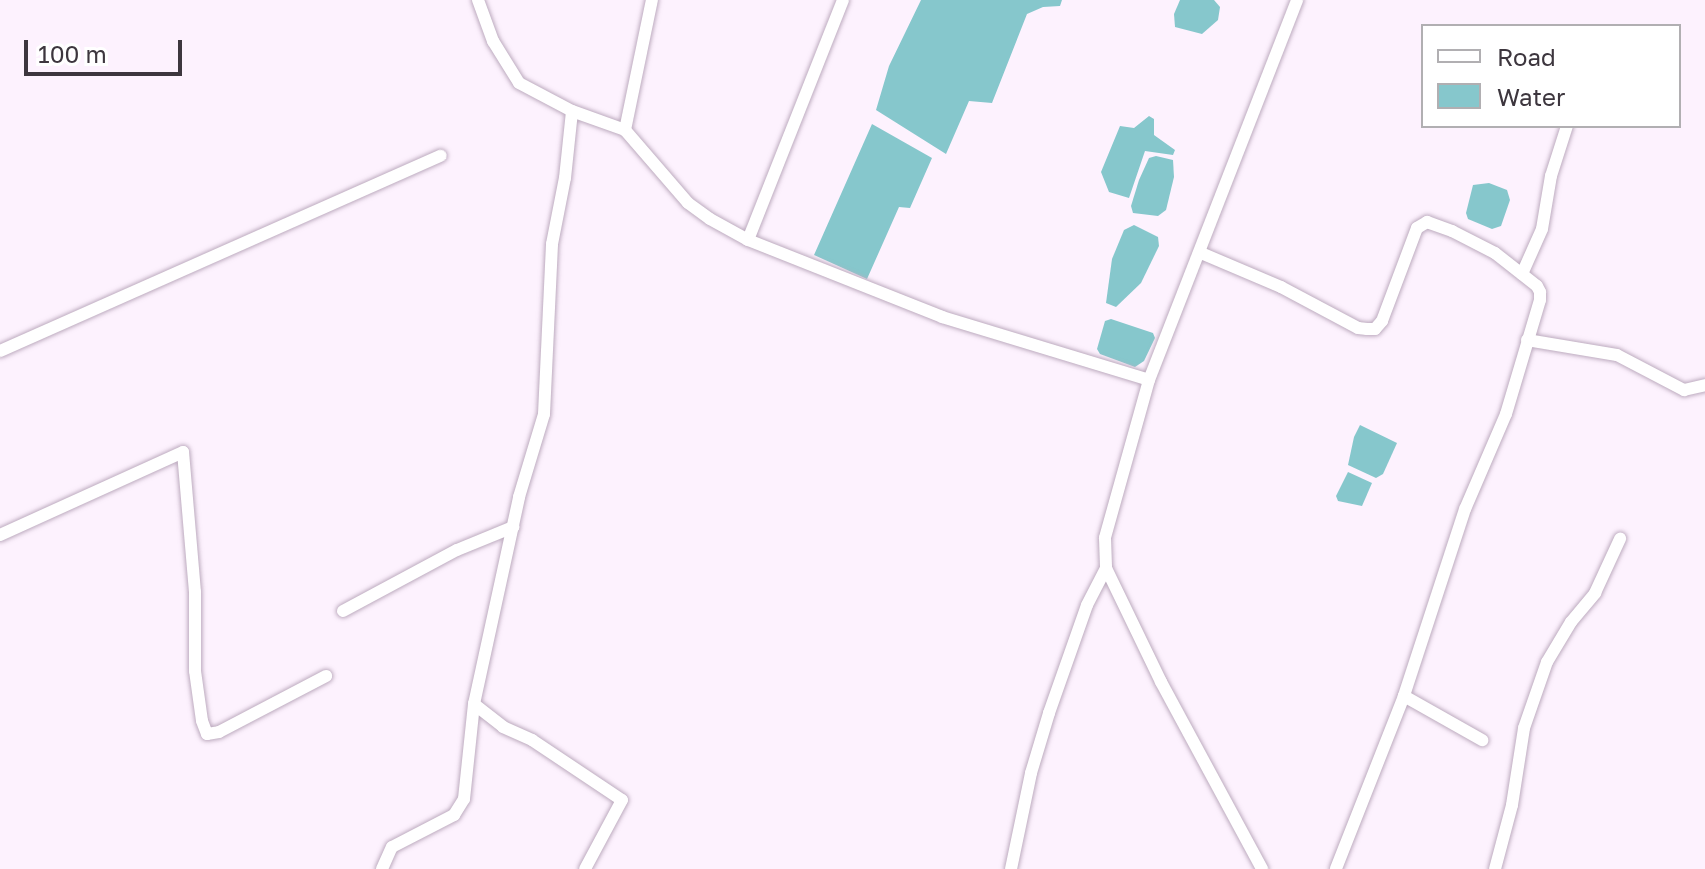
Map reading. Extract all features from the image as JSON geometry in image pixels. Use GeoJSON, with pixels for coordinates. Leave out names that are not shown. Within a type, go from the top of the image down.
{"type":"FeatureCollection","features":[{"type":"Feature","properties":{"kind":"street"},"geometry":{"type":"LineString","coordinates":[[478,0],[493,41],[519,83],[572,111],[625,130],[688,203],[748,240],[942,317],[1149,380]]}},
{"type":"Feature","properties":{"kind":"street"},"geometry":{"type":"LineString","coordinates":[[625,130],[652,0]]}},
{"type":"Feature","properties":{"kind":"street"},"geometry":{"type":"LineString","coordinates":[[748,240],[843,0]]}},
{"type":"Feature","properties":{"kind":"street"},"geometry":{"type":"LineString","coordinates":[[1262,869],[1161,682],[1106,568],[1105,538],[1149,380],[1297,0]]}},
{"type":"Feature","properties":{"kind":"street"},"geometry":{"type":"LineString","coordinates":[[382,869],[392,847],[461,808],[474,704],[513,527],[544,414],[543,365],[552,244],[565,178],[572,111]]}},
{"type":"Feature","properties":{"kind":"street"},"geometry":{"type":"LineString","coordinates":[[1522,274],[1542,229],[1551,176],[1566,128]]}},
{"type":"Feature","properties":{"kind":"street"},"geometry":{"type":"LineString","coordinates":[[0,351],[441,156]]}},
{"type":"Feature","properties":{"kind":"street"},"geometry":{"type":"LineString","coordinates":[[1201,253],[1281,287],[1358,328],[1367,329],[1375,329],[1382,321],[1417,228],[1427,222],[1495,253],[1537,286],[1540,300],[1506,414],[1465,509],[1404,696],[1336,869]]}},
{"type":"Feature","properties":{"kind":"street"},"geometry":{"type":"LineString","coordinates":[[1527,340],[1617,355],[1684,390],[1705,385]]}},
{"type":"Feature","properties":{"kind":"street"},"geometry":{"type":"LineString","coordinates":[[0,535],[183,452],[195,592],[195,671],[202,721],[207,734],[219,732],[326,676]]}},
{"type":"Feature","properties":{"kind":"street"},"geometry":{"type":"LineString","coordinates":[[343,611],[457,550],[513,527]]}},
{"type":"Feature","properties":{"kind":"street"},"geometry":{"type":"LineString","coordinates":[[1495,869],[1512,805],[1524,728],[1547,662],[1571,622],[1595,593],[1620,539]]}},
{"type":"Feature","properties":{"kind":"street"},"geometry":{"type":"LineString","coordinates":[[1011,869],[1031,773],[1049,713],[1087,605],[1106,568]]}},
{"type":"Feature","properties":{"kind":"street"},"geometry":{"type":"LineString","coordinates":[[1404,696],[1482,740]]}},
{"type":"Feature","properties":{"kind":"street"},"geometry":{"type":"LineString","coordinates":[[474,704],[503,727],[532,740],[622,800],[585,869]]}},
{"type":"Feature","properties":{"kind":"water"},"geometry":{"type":"Polygon","coordinates":[[[921,0],[1062,0],[1060,6],[1043,7],[1027,14],[992,103],[969,101],[946,154],[876,110],[889,66],[921,0]]]}},
{"type":"Feature","properties":{"kind":"water"},"geometry":{"type":"Polygon","coordinates":[[[1180,0],[1214,0],[1220,7],[1218,20],[1202,34],[1175,27],[1174,14],[1180,0]]]}},
{"type":"Feature","properties":{"kind":"water"},"geometry":{"type":"Polygon","coordinates":[[[1149,116],[1154,119],[1154,135],[1175,150],[1173,155],[1145,151],[1129,198],[1109,192],[1101,172],[1120,126],[1134,128],[1149,116]]]}},
{"type":"Feature","properties":{"kind":"water"},"geometry":{"type":"Polygon","coordinates":[[[872,124],[932,158],[910,208],[899,207],[867,279],[814,255],[872,124]]]}},
{"type":"Feature","properties":{"kind":"water"},"geometry":{"type":"Polygon","coordinates":[[[1156,156],[1173,160],[1174,177],[1166,210],[1158,216],[1133,213],[1131,206],[1139,180],[1149,158],[1156,156]]]}},
{"type":"Feature","properties":{"kind":"water"},"geometry":{"type":"Polygon","coordinates":[[[1489,183],[1507,190],[1510,200],[1501,226],[1492,229],[1468,219],[1466,213],[1473,185],[1489,183]]]}},
{"type":"Feature","properties":{"kind":"water"},"geometry":{"type":"Polygon","coordinates":[[[1134,225],[1158,237],[1159,246],[1141,283],[1116,307],[1106,303],[1112,259],[1124,230],[1134,225]]]}},
{"type":"Feature","properties":{"kind":"water"},"geometry":{"type":"Polygon","coordinates":[[[1111,319],[1153,333],[1155,338],[1144,361],[1135,367],[1100,354],[1097,349],[1105,321],[1111,319]]]}},
{"type":"Feature","properties":{"kind":"water"},"geometry":{"type":"Polygon","coordinates":[[[1360,425],[1397,443],[1383,474],[1376,478],[1348,465],[1360,425]]]}},
{"type":"Feature","properties":{"kind":"water"},"geometry":{"type":"Polygon","coordinates":[[[1348,472],[1372,483],[1362,506],[1338,501],[1336,496],[1348,472]]]}}]}
